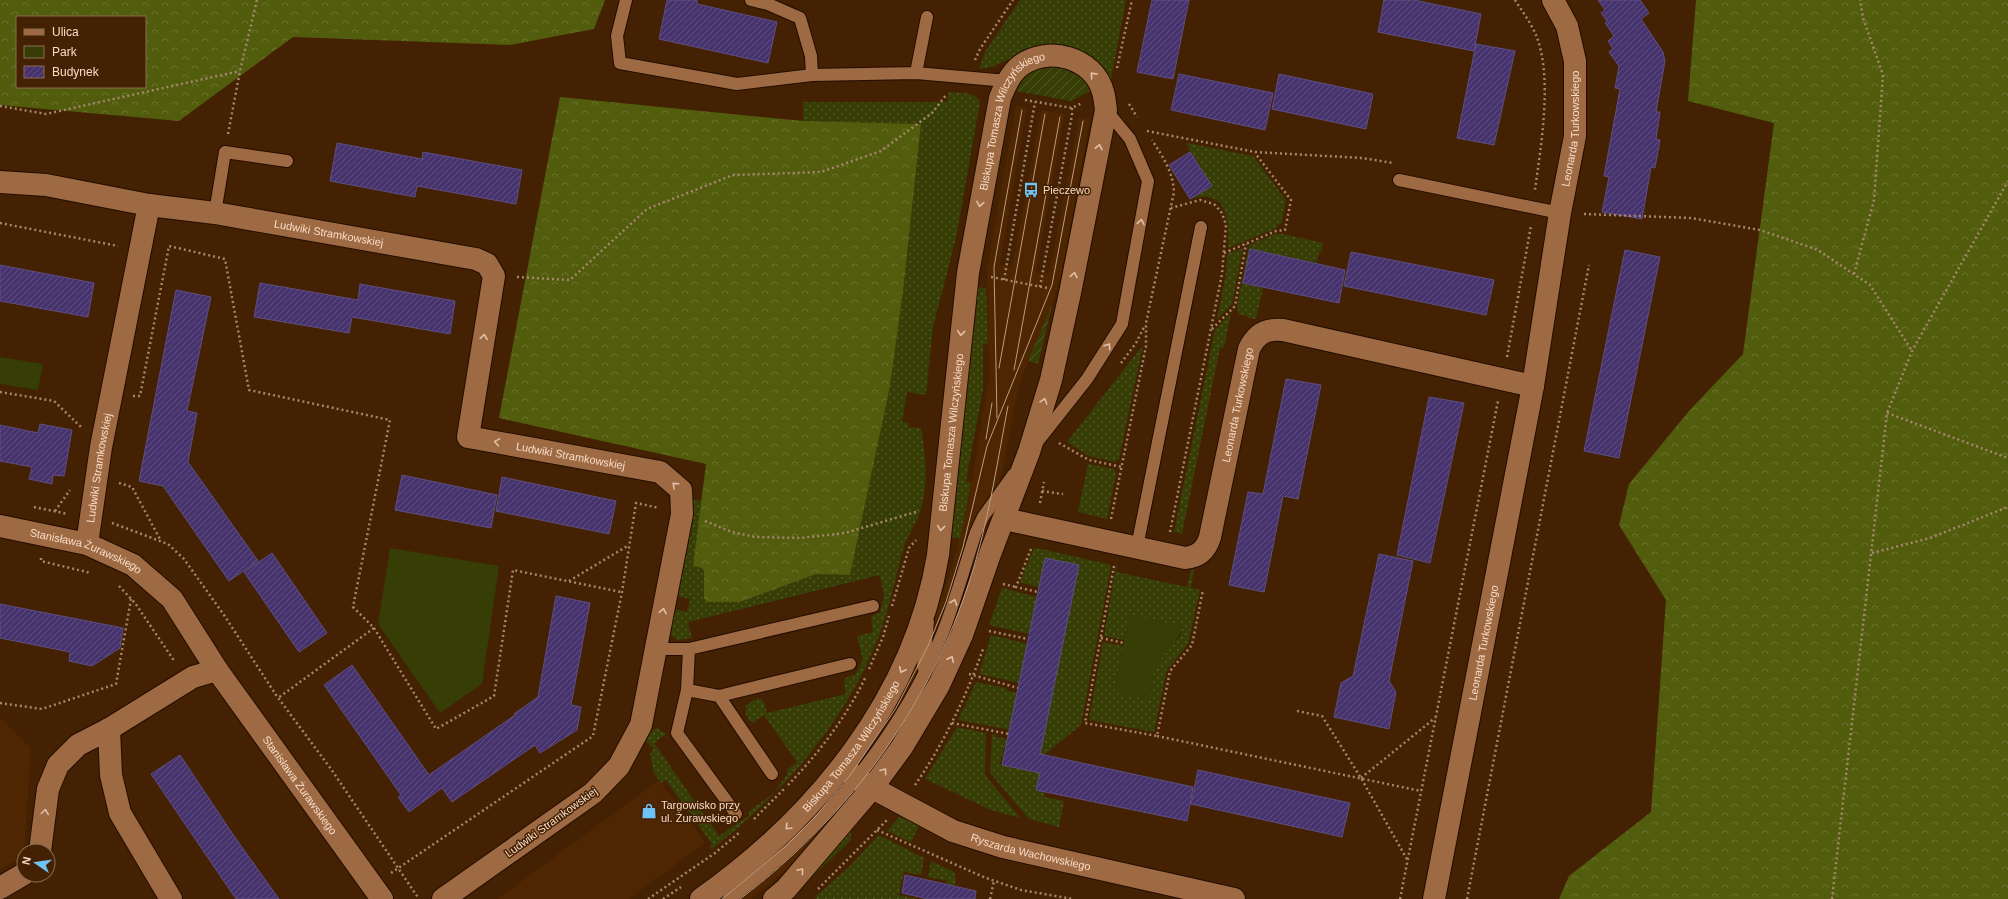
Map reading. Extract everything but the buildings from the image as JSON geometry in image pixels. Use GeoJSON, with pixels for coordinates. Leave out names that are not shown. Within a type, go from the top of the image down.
{"type":"FeatureCollection","features":[{"type":"Feature","properties":{"kind":"street","name":"Leonarda Turkowskiego"},"geometry":{"type":"LineString","coordinates":[[1434,899],[1533,386],[1560,213],[1575,136],[1575,61],[1567,26],[1553,0]]}},
{"type":"Feature","properties":{"kind":"street","name":"Biskupa Tomasza Wilczyńskiego"},"geometry":{"type":"LineString","coordinates":[[701,899],[730,878],[772,843],[818,796],[856,778],[902,747],[939,685],[962,635],[1029,452],[1051,380],[1070,293],[1097,105],[1103,92],[1098,81],[1085,66],[1077,61],[1064,57],[1047,55],[1028,61],[1018,67],[1007,81],[1000,98],[968,272],[940,541],[930,594],[916,640],[895,684],[871,726],[856,778],[786,889],[774,899]]}},
{"type":"Feature","properties":{"kind":"street","name":"Ludwiki Stramkowskiej"},"geometry":{"type":"LineString","coordinates":[[0,182],[46,185],[149,205],[214,213],[476,259],[488,264],[494,276],[468,437],[660,472],[681,490],[682,514],[641,726],[619,766],[594,793],[443,899]]}},
{"type":"Feature","properties":{"kind":"street","name":"Ludwiki Stramkowskiej"},"geometry":{"type":"LineString","coordinates":[[87,544],[101,447],[149,205]]}},
{"type":"Feature","properties":{"kind":"street","name":"Leonarda Turkowskiego"},"geometry":{"type":"LineString","coordinates":[[1004,519],[1122,539],[1185,558],[1200,554],[1208,543],[1249,349],[1253,340],[1267,330],[1283,330],[1533,386]]}},
{"type":"Feature","properties":{"kind":"street","name":"Stanisława Żurawskiego"},"geometry":{"type":"LineString","coordinates":[[0,526],[45,534],[87,544],[133,565],[172,599],[217,670],[377,892]]}},
{"type":"Feature","properties":{"kind":"street"},"geometry":{"type":"LineString","coordinates":[[41,843],[48,789],[58,764],[78,745],[109,729],[193,677],[217,670]]}},
{"type":"Feature","properties":{"kind":"street"},"geometry":{"type":"LineString","coordinates":[[109,729],[111,775],[120,813],[171,899]]}},
{"type":"Feature","properties":{"kind":"street","name":"Ryszarda Wachowskiego"},"geometry":{"type":"LineString","coordinates":[[856,778],[953,831],[1003,847],[1234,899]]}},
{"type":"Feature","properties":{"kind":"street"},"geometry":{"type":"LineString","coordinates":[[0,888],[16,879]]}},
{"type":"Feature","properties":{"kind":"lane"},"geometry":{"type":"LineString","coordinates":[[626,0],[617,36],[620,63],[737,84],[812,75],[916,73],[1007,81]]}},
{"type":"Feature","properties":{"kind":"lane"},"geometry":{"type":"LineString","coordinates":[[751,0],[768,4],[800,18],[811,56],[812,75]]}},
{"type":"Feature","properties":{"kind":"lane"},"geometry":{"type":"LineString","coordinates":[[916,73],[927,17]]}},
{"type":"Feature","properties":{"kind":"lane"},"geometry":{"type":"LineString","coordinates":[[729,899],[760,876],[790,850],[832,807],[856,778],[899,718],[922,677],[950,612],[976,532],[983,517],[1029,452],[1087,379],[1122,324],[1148,181],[1130,140],[1097,105]]}},
{"type":"Feature","properties":{"kind":"lane"},"geometry":{"type":"LineString","coordinates":[[214,213],[225,152],[287,161]]}},
{"type":"Feature","properties":{"kind":"lane"},"geometry":{"type":"LineString","coordinates":[[1399,180],[1560,213]]}},
{"type":"Feature","properties":{"kind":"lane"},"geometry":{"type":"LineString","coordinates":[[1122,539],[1201,227]]}},
{"type":"Feature","properties":{"kind":"lane"},"geometry":{"type":"LineString","coordinates":[[922,677],[930,594]]}},
{"type":"Feature","properties":{"kind":"lane"},"geometry":{"type":"LineString","coordinates":[[656,649],[689,649],[873,606]]}},
{"type":"Feature","properties":{"kind":"lane"},"geometry":{"type":"LineString","coordinates":[[689,649],[687,690],[677,733],[736,814]]}},
{"type":"Feature","properties":{"kind":"lane"},"geometry":{"type":"LineString","coordinates":[[687,690],[719,696],[850,664]]}},
{"type":"Feature","properties":{"kind":"lane"},"geometry":{"type":"LineString","coordinates":[[719,696],[772,774]]}},
{"type":"Feature","properties":{"kind":"path"},"geometry":{"type":"LineString","coordinates":[[225,152],[240,71],[257,0]]}},
{"type":"Feature","properties":{"kind":"path"},"geometry":{"type":"LineString","coordinates":[[972,78],[976,57],[980,49],[1013,0]]}},
{"type":"Feature","properties":{"kind":"path"},"geometry":{"type":"LineString","coordinates":[[1116,73],[1132,0]]}},
{"type":"Feature","properties":{"kind":"path"},"geometry":{"type":"LineString","coordinates":[[1400,899],[1534,208],[1542,137],[1544,63],[1535,34],[1515,0]]}},
{"type":"Feature","properties":{"kind":"path"},"geometry":{"type":"LineString","coordinates":[[1854,274],[1874,200],[1883,75],[1863,18],[1860,0]]}},
{"type":"Feature","properties":{"kind":"path"},"geometry":{"type":"LineString","coordinates":[[0,106],[46,114],[240,71]]}},
{"type":"Feature","properties":{"kind":"path"},"geometry":{"type":"LineString","coordinates":[[494,276],[570,280],[647,209],[733,175],[821,172],[882,151],[932,113],[950,88]]}},
{"type":"Feature","properties":{"kind":"path"},"geometry":{"type":"LineString","coordinates":[[1022,99],[1072,108],[1097,105]]}},
{"type":"Feature","properties":{"kind":"path"},"geometry":{"type":"LineString","coordinates":[[1004,280],[1035,102]]}},
{"type":"Feature","properties":{"kind":"path"},"geometry":{"type":"LineString","coordinates":[[1128,102],[1139,120]]}},
{"type":"Feature","properties":{"kind":"path"},"geometry":{"type":"LineString","coordinates":[[1040,287],[1072,116],[1072,108]]}},
{"type":"Feature","properties":{"kind":"path"},"geometry":{"type":"LineString","coordinates":[[1143,126],[1168,166],[1174,181],[1174,192],[1146,322],[1146,346],[1122,467],[1122,539],[1085,723],[1157,736],[1421,791]]}},
{"type":"Feature","properties":{"kind":"path"},"geometry":{"type":"LineString","coordinates":[[1147,132],[1255,152],[1370,159],[1399,164]]}},
{"type":"Feature","properties":{"kind":"path"},"geometry":{"type":"LineString","coordinates":[[1224,253],[1276,231],[1285,230],[1291,200],[1255,152]]}},
{"type":"Feature","properties":{"kind":"path"},"geometry":{"type":"LineString","coordinates":[[1832,899],[1887,413],[1912,351],[2008,181]]}},
{"type":"Feature","properties":{"kind":"path"},"geometry":{"type":"LineString","coordinates":[[1560,213],[1691,218],[1760,230],[1818,250],[1870,285],[1912,351]]}},
{"type":"Feature","properties":{"kind":"path"},"geometry":{"type":"LineString","coordinates":[[0,223],[120,246]]}},
{"type":"Feature","properties":{"kind":"path"},"geometry":{"type":"LineString","coordinates":[[1211,330],[1235,306],[1246,244]]}},
{"type":"Feature","properties":{"kind":"path"},"geometry":{"type":"LineString","coordinates":[[131,396],[140,396],[169,246],[225,259],[249,390],[390,420],[353,607],[374,628],[436,730],[494,696],[513,570],[622,592]]}},
{"type":"Feature","properties":{"kind":"path"},"geometry":{"type":"LineString","coordinates":[[1467,899],[1589,266]]}},
{"type":"Feature","properties":{"kind":"path"},"geometry":{"type":"LineString","coordinates":[[986,276],[1054,289]]}},
{"type":"Feature","properties":{"kind":"path"},"geometry":{"type":"LineString","coordinates":[[0,392],[54,401],[84,431],[86,423]]}},
{"type":"Feature","properties":{"kind":"path"},"geometry":{"type":"LineString","coordinates":[[1887,413],[2008,458]]}},
{"type":"Feature","properties":{"kind":"path"},"geometry":{"type":"LineString","coordinates":[[1059,442],[1089,460],[1122,467]]}},
{"type":"Feature","properties":{"kind":"path"},"geometry":{"type":"LineString","coordinates":[[114,481],[132,487],[161,542]]}},
{"type":"Feature","properties":{"kind":"path"},"geometry":{"type":"LineString","coordinates":[[55,511],[72,487]]}},
{"type":"Feature","properties":{"kind":"path"},"geometry":{"type":"LineString","coordinates":[[1036,490],[1063,494]]}},
{"type":"Feature","properties":{"kind":"path"},"geometry":{"type":"LineString","coordinates":[[377,892],[593,736],[622,592],[636,503],[682,514],[712,523],[732,532],[755,537],[801,538],[845,533],[920,510]]}},
{"type":"Feature","properties":{"kind":"path"},"geometry":{"type":"LineString","coordinates":[[1872,553],[1930,538],[2008,507]]}},
{"type":"Feature","properties":{"kind":"path"},"geometry":{"type":"LineString","coordinates":[[50,510],[41,561],[97,575]]}},
{"type":"Feature","properties":{"kind":"path"},"geometry":{"type":"LineString","coordinates":[[892,608],[909,548],[919,536]]}},
{"type":"Feature","properties":{"kind":"path"},"geometry":{"type":"LineString","coordinates":[[1016,587],[1033,543]]}},
{"type":"Feature","properties":{"kind":"path"},"geometry":{"type":"LineString","coordinates":[[569,582],[629,545]]}},
{"type":"Feature","properties":{"kind":"path"},"geometry":{"type":"LineString","coordinates":[[116,583],[131,599],[187,681]]}},
{"type":"Feature","properties":{"kind":"path"},"geometry":{"type":"LineString","coordinates":[[1009,585],[1038,592]]}},
{"type":"Feature","properties":{"kind":"path"},"geometry":{"type":"LineString","coordinates":[[1157,736],[1170,671],[1192,645],[1203,590]]}},
{"type":"Feature","properties":{"kind":"path"},"geometry":{"type":"LineString","coordinates":[[0,703],[42,709],[116,684],[131,599]]}},
{"type":"Feature","properties":{"kind":"path"},"geometry":{"type":"LineString","coordinates":[[750,823],[797,776],[830,734],[860,688],[883,637],[890,615]]}},
{"type":"Feature","properties":{"kind":"path"},"geometry":{"type":"LineString","coordinates":[[278,698],[374,628]]}},
{"type":"Feature","properties":{"kind":"path"},"geometry":{"type":"LineString","coordinates":[[987,637],[990,630],[1028,639]]}},
{"type":"Feature","properties":{"kind":"path"},"geometry":{"type":"LineString","coordinates":[[1101,638],[1124,643]]}},
{"type":"Feature","properties":{"kind":"path"},"geometry":{"type":"LineString","coordinates":[[911,790],[934,756],[952,723],[970,686],[985,644]]}},
{"type":"Feature","properties":{"kind":"path"},"geometry":{"type":"LineString","coordinates":[[979,678],[1018,688]]}},
{"type":"Feature","properties":{"kind":"path"},"geometry":{"type":"LineString","coordinates":[[1297,710],[1322,716],[1361,778],[1408,861]]}},
{"type":"Feature","properties":{"kind":"path"},"geometry":{"type":"LineString","coordinates":[[1361,778],[1436,717]]}},
{"type":"Feature","properties":{"kind":"path"},"geometry":{"type":"LineString","coordinates":[[952,723],[1009,734]]}},
{"type":"Feature","properties":{"kind":"path"},"geometry":{"type":"LineString","coordinates":[[813,894],[890,817]]}},
{"type":"Feature","properties":{"kind":"path"},"geometry":{"type":"LineString","coordinates":[[648,899],[715,853],[745,828]]}},
{"type":"Feature","properties":{"kind":"path"},"geometry":{"type":"LineString","coordinates":[[877,830],[964,870],[994,881],[1021,890],[1073,899]]}},
{"type":"Feature","properties":{"kind":"path"},"geometry":{"type":"LineString","coordinates":[[990,899],[994,881]]}},
{"type":"Feature","properties":{"kind":"path"},"geometry":{"type":"LineString","coordinates":[[663,899],[687,882]]}},
{"type":"Feature","properties":{"kind":"shaded area"},"geometry":{"type":"Polygon","coordinates":[[[1016,105],[1027,107],[1000,265],[1012,267],[1041,110],[1065,114],[1036,272],[1049,274],[1079,117],[1090,119],[1061,276],[1053,302],[1019,385],[992,523],[954,640],[877,773],[866,765],[862,757],[923,642],[934,618],[953,563],[968,503],[989,378],[987,269],[1016,105]]]}},
{"type":"Feature","properties":{"kind":"shaded area"},"geometry":{"type":"Polygon","coordinates":[[[0,717],[31,748],[25,843],[16,843],[16,861],[0,869],[0,717]]]}},
{"type":"Feature","properties":{"kind":"shaded area","name":"Targowisko przy ul. Żurawskiego"},"geometry":{"type":"Polygon","coordinates":[[[659,780],[705,843],[629,899],[497,899],[659,780]]]}},
{"type":"Feature","properties":{"kind":"shaded area"},"geometry":{"type":"Polygon","coordinates":[[[835,784],[855,800],[801,857],[751,899],[711,899],[835,784]]]}},
{"type":"Feature","properties":{"kind":"green space"},"geometry":{"type":"Polygon","coordinates":[[[0,0],[605,0],[594,29],[510,45],[293,37],[179,121],[0,105],[0,0]]]}},
{"type":"Feature","properties":{"kind":"green space"},"geometry":{"type":"Polygon","coordinates":[[[1020,0],[1126,0],[1111,80],[1104,70],[1053,45],[1035,47],[992,67],[979,69],[985,52],[1020,0]]]}},
{"type":"Feature","properties":{"kind":"green space"},"geometry":{"type":"Polygon","coordinates":[[[1696,0],[2008,0],[2008,899],[1559,899],[1569,876],[1651,812],[1666,600],[1619,525],[1629,484],[1689,411],[1743,354],[1774,123],[1688,101],[1696,0]]]}},
{"type":"Feature","properties":{"kind":"green space"},"geometry":{"type":"Polygon","coordinates":[[[1052,66],[1064,69],[1074,74],[1084,81],[1092,90],[1071,101],[1011,90],[1033,71],[1052,66]]]}},
{"type":"Feature","properties":{"kind":"green space"},"geometry":{"type":"Polygon","coordinates":[[[948,92],[971,94],[978,98],[980,102],[956,238],[933,327],[926,395],[907,392],[902,422],[909,423],[908,427],[921,428],[926,472],[924,493],[919,515],[905,543],[889,604],[878,638],[865,669],[848,699],[830,727],[787,780],[763,805],[738,828],[712,849],[710,846],[712,844],[666,780],[661,783],[654,773],[650,754],[654,749],[645,740],[650,731],[657,728],[666,734],[654,743],[719,836],[750,815],[748,812],[774,793],[787,775],[787,770],[797,762],[764,715],[754,722],[749,721],[746,715],[746,706],[759,698],[764,702],[767,713],[846,694],[844,680],[848,676],[855,675],[863,660],[857,636],[873,632],[871,619],[874,615],[880,613],[884,596],[880,575],[688,622],[692,638],[678,640],[670,634],[668,627],[670,608],[687,612],[690,599],[673,595],[692,499],[702,501],[693,566],[702,568],[705,572],[704,599],[708,602],[740,602],[816,574],[850,575],[890,386],[903,292],[921,124],[803,121],[803,102],[947,102],[948,92]]]}},
{"type":"Feature","properties":{"kind":"green space"},"geometry":{"type":"Polygon","coordinates":[[[560,97],[803,121],[921,124],[903,292],[890,386],[850,575],[816,574],[740,602],[708,602],[704,599],[704,571],[702,568],[693,566],[706,464],[499,418],[560,97]]]}},
{"type":"Feature","properties":{"kind":"green space"},"geometry":{"type":"Polygon","coordinates":[[[1186,144],[1253,156],[1286,200],[1281,225],[1277,224],[1277,228],[1228,248],[1227,218],[1219,203],[1213,198],[1203,197],[1190,199],[1211,185],[1186,144]]]}},
{"type":"Feature","properties":{"kind":"green space"},"geometry":{"type":"Polygon","coordinates":[[[1275,234],[1283,234],[1323,243],[1321,252],[1319,252],[1317,263],[1250,249],[1243,283],[1263,288],[1256,319],[1249,318],[1239,314],[1237,307],[1249,245],[1275,234]]]}},
{"type":"Feature","properties":{"kind":"green space"},"geometry":{"type":"Polygon","coordinates":[[[1243,248],[1232,304],[1217,320],[1226,274],[1227,254],[1243,248]]]}},
{"type":"Feature","properties":{"kind":"green space"},"geometry":{"type":"Polygon","coordinates":[[[976,287],[986,288],[988,344],[983,345],[983,389],[966,481],[971,483],[960,539],[948,536],[976,287]]]}},
{"type":"Feature","properties":{"kind":"green space"},"geometry":{"type":"Polygon","coordinates":[[[1053,302],[1038,364],[1028,361],[1053,302]]]}},
{"type":"Feature","properties":{"kind":"green space"},"geometry":{"type":"Polygon","coordinates":[[[1231,313],[1224,348],[1220,348],[1182,534],[1174,532],[1215,330],[1231,313]]]}},
{"type":"Feature","properties":{"kind":"green space"},"geometry":{"type":"Polygon","coordinates":[[[1143,345],[1119,459],[1115,462],[1089,456],[1067,442],[1143,345]]]}},
{"type":"Feature","properties":{"kind":"green space"},"geometry":{"type":"Polygon","coordinates":[[[0,357],[43,364],[38,390],[0,384],[0,357]]]}},
{"type":"Feature","properties":{"kind":"green space"},"geometry":{"type":"Polygon","coordinates":[[[1088,464],[1114,469],[1116,474],[1107,519],[1078,512],[1088,464]]]}},
{"type":"Feature","properties":{"kind":"green space"},"geometry":{"type":"Polygon","coordinates":[[[390,548],[499,566],[482,684],[440,713],[378,624],[390,548]]]}},
{"type":"Feature","properties":{"kind":"green space"},"geometry":{"type":"Polygon","coordinates":[[[1037,548],[1108,564],[1111,567],[1081,725],[1044,755],[1039,755],[1039,587],[1022,583],[1020,580],[1034,549],[1037,548]]]}},
{"type":"Feature","properties":{"kind":"green space"},"geometry":{"type":"Polygon","coordinates":[[[1118,554],[1116,572],[1187,587],[1191,570],[1194,570],[1191,588],[1200,590],[1188,644],[1167,670],[1154,732],[1089,720],[1103,642],[1123,646],[1114,693],[1157,665],[1168,649],[1180,636],[1182,626],[1129,615],[1124,640],[1104,636],[1118,554]]]}},
{"type":"Feature","properties":{"kind":"green space"},"geometry":{"type":"Polygon","coordinates":[[[1002,588],[1037,597],[1029,634],[989,625],[1002,588]]]}},
{"type":"Feature","properties":{"kind":"green space"},"geometry":{"type":"Polygon","coordinates":[[[1129,615],[1182,626],[1175,641],[1156,668],[1153,676],[1149,700],[1114,693],[1129,615]]]}},
{"type":"Feature","properties":{"kind":"green space"},"geometry":{"type":"Polygon","coordinates":[[[991,635],[1028,644],[1019,683],[979,674],[991,635]]]}},
{"type":"Feature","properties":{"kind":"green space"},"geometry":{"type":"Polygon","coordinates":[[[976,682],[1006,688],[1006,690],[1017,693],[1010,730],[958,720],[976,682]]]}},
{"type":"Feature","properties":{"kind":"green space"},"geometry":{"type":"Polygon","coordinates":[[[957,727],[986,733],[985,775],[1020,818],[991,810],[925,779],[957,727]]]}},
{"type":"Feature","properties":{"kind":"green space"},"geometry":{"type":"Polygon","coordinates":[[[992,734],[996,735],[996,737],[1008,739],[1000,764],[1040,773],[1045,791],[1044,797],[1064,801],[1059,827],[1029,819],[990,773],[992,734]]]}},
{"type":"Feature","properties":{"kind":"green space"},"geometry":{"type":"Polygon","coordinates":[[[900,816],[919,826],[911,842],[887,831],[900,816]]]}},
{"type":"Feature","properties":{"kind":"green space"},"geometry":{"type":"Polygon","coordinates":[[[844,828],[851,834],[851,840],[789,899],[844,828]]]}},
{"type":"Feature","properties":{"kind":"green space"},"geometry":{"type":"Polygon","coordinates":[[[879,835],[924,858],[921,875],[904,872],[899,895],[918,899],[816,899],[815,897],[848,868],[879,835]]]}},
{"type":"Feature","properties":{"kind":"green space"},"geometry":{"type":"Polygon","coordinates":[[[931,861],[954,872],[956,879],[952,899],[944,899],[947,881],[928,877],[931,861]]]}},
{"type":"Feature","properties":{"kind":"tram line"},"geometry":{"type":"LineString","coordinates":[[997,418],[994,267],[1022,110]]}},
{"type":"Feature","properties":{"kind":"tram line"},"geometry":{"type":"LineString","coordinates":[[999,368],[1045,114]]}},
{"type":"Feature","properties":{"kind":"tram line"},"geometry":{"type":"LineString","coordinates":[[1014,370],[1060,117]]}},
{"type":"Feature","properties":{"kind":"tram line"},"geometry":{"type":"LineString","coordinates":[[722,899],[786,846],[815,817],[851,774],[896,708],[928,646],[946,602],[963,547],[987,446],[1052,285],[1083,121]]}},
{"type":"Feature","properties":{"kind":"tram line"},"geometry":{"type":"LineString","coordinates":[[986,439],[992,403]]}},
{"type":"Feature","properties":{"kind":"tram line"},"geometry":{"type":"LineString","coordinates":[[740,899],[781,866],[818,830],[853,791],[885,750],[913,706],[938,661],[958,613],[975,563],[989,505],[1008,406]]}},
{"type":"Feature","properties":{"kind":"place","name":"Pieczewo"},"geometry":{"type":"Point","coordinates":[1031,190]}},
{"type":"Feature","properties":{"kind":"place","name":"Targowisko przy ul. Żurawskiego"},"geometry":{"type":"Point","coordinates":[649,811]}}]}
